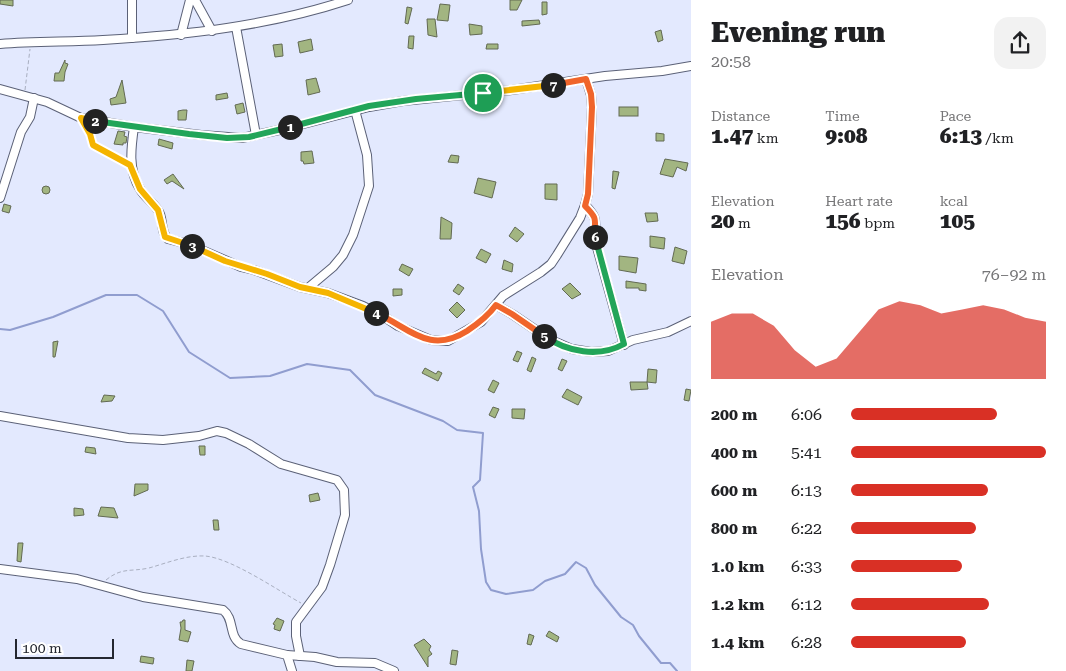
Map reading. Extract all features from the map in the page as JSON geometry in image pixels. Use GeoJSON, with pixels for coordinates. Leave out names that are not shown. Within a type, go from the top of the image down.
{"type":"FeatureCollection","features":[{"type":"Feature","properties":{"kind":"street"},"geometry":{"type":"LineString","coordinates":[[132,0],[132,38]]}},
{"type":"Feature","properties":{"kind":"street"},"geometry":{"type":"LineString","coordinates":[[181,35],[190,0]]}},
{"type":"Feature","properties":{"kind":"street"},"geometry":{"type":"LineString","coordinates":[[195,0],[212,31]]}},
{"type":"Feature","properties":{"kind":"street"},"geometry":{"type":"LineString","coordinates":[[0,44],[181,35],[236,27],[327,7],[348,0]]}},
{"type":"Feature","properties":{"kind":"street"},"geometry":{"type":"LineString","coordinates":[[236,27],[256,135]]}},
{"type":"Feature","properties":{"kind":"street"},"geometry":{"type":"LineString","coordinates":[[0,89],[47,102],[81,118],[134,127],[242,138],[355,110],[416,99],[512,90],[691,66]]}},
{"type":"Feature","properties":{"kind":"street"},"geometry":{"type":"LineString","coordinates":[[134,127],[130,165],[140,189],[158,210],[163,232],[168,239],[188,244],[241,267],[328,293],[363,306],[410,332],[431,340],[448,341],[481,322],[503,296],[551,264],[580,218],[588,194],[592,107],[591,94],[586,79]]}},
{"type":"Feature","properties":{"kind":"street"},"geometry":{"type":"LineString","coordinates":[[0,198],[21,132],[30,117],[34,98]]}},
{"type":"Feature","properties":{"kind":"street"},"geometry":{"type":"LineString","coordinates":[[308,288],[333,267],[343,255],[353,235],[369,186],[366,155],[355,110]]}},
{"type":"Feature","properties":{"kind":"street"},"geometry":{"type":"LineString","coordinates":[[585,206],[594,215],[596,223],[595,240],[624,344]]}},
{"type":"Feature","properties":{"kind":"street"},"geometry":{"type":"LineString","coordinates":[[496,305],[548,339],[572,349],[591,352],[608,351],[642,338],[668,332],[691,321]]}},
{"type":"Feature","properties":{"kind":"street"},"geometry":{"type":"LineString","coordinates":[[0,416],[128,438],[163,440],[199,436],[217,431],[226,433],[249,444],[281,464],[337,480],[344,490],[345,515],[322,587],[306,606],[296,622],[296,636],[300,656]]}},
{"type":"Feature","properties":{"kind":"street"},"geometry":{"type":"LineString","coordinates":[[0,570],[71,578],[143,597],[223,610],[229,616],[233,637],[241,644],[287,655],[338,662],[375,663],[394,671]]}},
{"type":"Feature","properties":{"kind":"street"},"geometry":{"type":"LineString","coordinates":[[287,655],[292,671]]}},
{"type":"Feature","properties":{"kind":"path"},"geometry":{"type":"LineString","coordinates":[[24,95],[30,62],[30,42]]}},
{"type":"Feature","properties":{"kind":"path"},"geometry":{"type":"LineString","coordinates":[[81,118],[90,134],[93,145],[130,165]]}},
{"type":"Feature","properties":{"kind":"path"},"geometry":{"type":"LineString","coordinates":[[100,586],[111,576],[123,570],[144,569],[191,557],[206,556],[232,564],[306,606]]}},
{"type":"Feature","properties":{"kind":"building"},"geometry":{"type":"Polygon","coordinates":[[[0,0],[13,0],[13,6],[0,4],[0,0]]]}},
{"type":"Feature","properties":{"kind":"building"},"geometry":{"type":"Polygon","coordinates":[[[510,0],[522,0],[517,10],[510,10],[510,0]]]}},
{"type":"Feature","properties":{"kind":"building"},"geometry":{"type":"Polygon","coordinates":[[[542,2],[547,2],[547,14],[542,15],[542,2]]]}},
{"type":"Feature","properties":{"kind":"building"},"geometry":{"type":"Polygon","coordinates":[[[440,4],[450,5],[448,21],[437,20],[440,4]]]}},
{"type":"Feature","properties":{"kind":"building"},"geometry":{"type":"Polygon","coordinates":[[[407,7],[412,8],[408,24],[405,23],[407,7]]]}},
{"type":"Feature","properties":{"kind":"building"},"geometry":{"type":"Polygon","coordinates":[[[427,19],[435,19],[437,37],[428,35],[427,19]]]}},
{"type":"Feature","properties":{"kind":"building"},"geometry":{"type":"Polygon","coordinates":[[[539,20],[540,24],[522,26],[522,21],[539,20]]]}},
{"type":"Feature","properties":{"kind":"building"},"geometry":{"type":"Polygon","coordinates":[[[469,24],[482,26],[482,34],[470,35],[469,24]]]}},
{"type":"Feature","properties":{"kind":"building"},"geometry":{"type":"Polygon","coordinates":[[[661,30],[663,40],[658,42],[655,32],[661,30]]]}},
{"type":"Feature","properties":{"kind":"building"},"geometry":{"type":"Polygon","coordinates":[[[409,36],[414,36],[413,49],[408,48],[409,36]]]}},
{"type":"Feature","properties":{"kind":"building"},"geometry":{"type":"Polygon","coordinates":[[[311,39],[313,50],[300,53],[298,42],[311,39]]]}},
{"type":"Feature","properties":{"kind":"building"},"geometry":{"type":"Polygon","coordinates":[[[282,44],[283,56],[275,57],[273,45],[282,44]]]}},
{"type":"Feature","properties":{"kind":"building"},"geometry":{"type":"Polygon","coordinates":[[[487,44],[498,44],[498,49],[486,49],[487,44]]]}},
{"type":"Feature","properties":{"kind":"building"},"geometry":{"type":"Polygon","coordinates":[[[65,60],[65,63],[68,64],[64,81],[54,81],[55,73],[59,73],[65,60]]]}},
{"type":"Feature","properties":{"kind":"building"},"geometry":{"type":"Polygon","coordinates":[[[316,78],[320,92],[308,95],[306,80],[316,78]]]}},
{"type":"Feature","properties":{"kind":"building"},"geometry":{"type":"Polygon","coordinates":[[[122,80],[126,103],[111,105],[110,99],[116,97],[122,80]]]}},
{"type":"Feature","properties":{"kind":"building"},"geometry":{"type":"Polygon","coordinates":[[[227,93],[228,98],[216,100],[216,95],[227,93]]]}},
{"type":"Feature","properties":{"kind":"building"},"geometry":{"type":"Polygon","coordinates":[[[243,103],[245,112],[237,114],[235,105],[243,103]]]}},
{"type":"Feature","properties":{"kind":"building"},"geometry":{"type":"Polygon","coordinates":[[[619,107],[638,107],[638,116],[619,116],[619,107]]]}},
{"type":"Feature","properties":{"kind":"building"},"geometry":{"type":"Polygon","coordinates":[[[187,110],[186,120],[178,120],[178,111],[187,110]]]}},
{"type":"Feature","properties":{"kind":"building"},"geometry":{"type":"Polygon","coordinates":[[[118,131],[125,132],[124,136],[127,137],[126,143],[123,143],[123,145],[114,144],[118,131]]]}},
{"type":"Feature","properties":{"kind":"building"},"geometry":{"type":"Polygon","coordinates":[[[656,133],[664,134],[664,141],[656,141],[656,133]]]}},
{"type":"Feature","properties":{"kind":"building"},"geometry":{"type":"Polygon","coordinates":[[[159,139],[173,143],[172,149],[158,145],[159,139]]]}},
{"type":"Feature","properties":{"kind":"building"},"geometry":{"type":"Polygon","coordinates":[[[312,151],[314,163],[304,164],[301,161],[301,152],[312,151]]]}},
{"type":"Feature","properties":{"kind":"building"},"geometry":{"type":"Polygon","coordinates":[[[451,155],[459,156],[458,163],[448,162],[451,155]]]}},
{"type":"Feature","properties":{"kind":"building"},"geometry":{"type":"Polygon","coordinates":[[[665,159],[688,163],[686,171],[677,167],[673,177],[660,174],[665,159]]]}},
{"type":"Feature","properties":{"kind":"building"},"geometry":{"type":"Polygon","coordinates":[[[613,171],[619,172],[615,189],[612,188],[613,171]]]}},
{"type":"Feature","properties":{"kind":"building"},"geometry":{"type":"Polygon","coordinates":[[[173,174],[184,189],[172,181],[167,184],[164,180],[173,174]]]}},
{"type":"Feature","properties":{"kind":"building"},"geometry":{"type":"Polygon","coordinates":[[[478,178],[496,182],[492,198],[474,193],[478,178]]]}},
{"type":"Feature","properties":{"kind":"building"},"geometry":{"type":"Polygon","coordinates":[[[545,184],[557,184],[557,200],[545,199],[545,184]]]}},
{"type":"Feature","properties":{"kind":"building"},"geometry":{"type":"Polygon","coordinates":[[[46,186],[50,190],[46,194],[42,190],[46,186]]]}},
{"type":"Feature","properties":{"kind":"building"},"geometry":{"type":"Polygon","coordinates":[[[4,204],[11,206],[9,213],[2,211],[4,204]]]}},
{"type":"Feature","properties":{"kind":"building"},"geometry":{"type":"Polygon","coordinates":[[[645,213],[657,213],[658,221],[647,222],[645,213]]]}},
{"type":"Feature","properties":{"kind":"building"},"geometry":{"type":"Polygon","coordinates":[[[441,217],[452,223],[451,239],[440,239],[441,217]]]}},
{"type":"Feature","properties":{"kind":"building"},"geometry":{"type":"Polygon","coordinates":[[[515,227],[524,234],[517,242],[509,236],[515,227]]]}},
{"type":"Feature","properties":{"kind":"building"},"geometry":{"type":"Polygon","coordinates":[[[650,236],[665,238],[664,249],[650,247],[650,236]]]}},
{"type":"Feature","properties":{"kind":"building"},"geometry":{"type":"Polygon","coordinates":[[[675,247],[687,251],[684,264],[672,261],[675,247]]]}},
{"type":"Feature","properties":{"kind":"building"},"geometry":{"type":"Polygon","coordinates":[[[481,249],[491,254],[486,263],[476,258],[481,249]]]}},
{"type":"Feature","properties":{"kind":"building"},"geometry":{"type":"Polygon","coordinates":[[[619,256],[638,258],[636,273],[619,270],[619,256]]]}},
{"type":"Feature","properties":{"kind":"building"},"geometry":{"type":"Polygon","coordinates":[[[504,260],[513,264],[512,272],[502,269],[504,260]]]}},
{"type":"Feature","properties":{"kind":"building"},"geometry":{"type":"Polygon","coordinates":[[[402,264],[413,269],[409,276],[399,270],[402,264]]]}},
{"type":"Feature","properties":{"kind":"building"},"geometry":{"type":"Polygon","coordinates":[[[626,281],[646,284],[646,291],[639,290],[639,288],[626,288],[626,281]]]}},
{"type":"Feature","properties":{"kind":"building"},"geometry":{"type":"Polygon","coordinates":[[[570,283],[581,294],[572,299],[562,289],[570,283]]]}},
{"type":"Feature","properties":{"kind":"building"},"geometry":{"type":"Polygon","coordinates":[[[458,284],[464,288],[459,295],[453,291],[458,284]]]}},
{"type":"Feature","properties":{"kind":"building"},"geometry":{"type":"Polygon","coordinates":[[[393,289],[402,289],[402,295],[393,296],[393,289]]]}},
{"type":"Feature","properties":{"kind":"building"},"geometry":{"type":"Polygon","coordinates":[[[457,302],[465,310],[457,318],[449,310],[457,302]]]}},
{"type":"Feature","properties":{"kind":"building"},"geometry":{"type":"Polygon","coordinates":[[[58,341],[55,357],[53,357],[53,342],[58,341]]]}},
{"type":"Feature","properties":{"kind":"building"},"geometry":{"type":"Polygon","coordinates":[[[517,351],[522,353],[518,362],[513,360],[517,351]]]}},
{"type":"Feature","properties":{"kind":"building"},"geometry":{"type":"Polygon","coordinates":[[[532,357],[536,359],[531,372],[527,370],[532,357]]]}},
{"type":"Feature","properties":{"kind":"building"},"geometry":{"type":"Polygon","coordinates":[[[562,359],[567,361],[562,371],[558,369],[562,359]]]}},
{"type":"Feature","properties":{"kind":"building"},"geometry":{"type":"Polygon","coordinates":[[[425,368],[436,374],[438,371],[442,373],[438,381],[422,373],[425,368]]]}},
{"type":"Feature","properties":{"kind":"building"},"geometry":{"type":"Polygon","coordinates":[[[648,369],[657,370],[656,383],[647,382],[648,369]]]}},
{"type":"Feature","properties":{"kind":"building"},"geometry":{"type":"Polygon","coordinates":[[[493,380],[499,383],[494,393],[488,390],[493,380]]]}},
{"type":"Feature","properties":{"kind":"building"},"geometry":{"type":"Polygon","coordinates":[[[630,382],[647,382],[648,389],[631,390],[630,382]]]}},
{"type":"Feature","properties":{"kind":"building"},"geometry":{"type":"Polygon","coordinates":[[[567,389],[582,397],[578,405],[562,397],[567,389]]]}},
{"type":"Feature","properties":{"kind":"building"},"geometry":{"type":"Polygon","coordinates":[[[686,389],[691,390],[689,401],[684,400],[686,389]]]}},
{"type":"Feature","properties":{"kind":"building"},"geometry":{"type":"Polygon","coordinates":[[[104,395],[115,396],[112,401],[101,402],[104,395]]]}},
{"type":"Feature","properties":{"kind":"building"},"geometry":{"type":"Polygon","coordinates":[[[493,407],[499,409],[495,418],[489,415],[493,407]]]}},
{"type":"Feature","properties":{"kind":"building"},"geometry":{"type":"Polygon","coordinates":[[[512,409],[525,409],[524,419],[512,418],[512,409]]]}},
{"type":"Feature","properties":{"kind":"building"},"geometry":{"type":"Polygon","coordinates":[[[199,446],[205,446],[205,455],[200,455],[199,446]]]}},
{"type":"Feature","properties":{"kind":"building"},"geometry":{"type":"Polygon","coordinates":[[[86,447],[95,448],[96,454],[85,452],[86,447]]]}},
{"type":"Feature","properties":{"kind":"building"},"geometry":{"type":"Polygon","coordinates":[[[135,484],[148,484],[148,490],[134,496],[135,484]]]}},
{"type":"Feature","properties":{"kind":"building"},"geometry":{"type":"Polygon","coordinates":[[[318,493],[320,500],[310,502],[309,495],[318,493]]]}},
{"type":"Feature","properties":{"kind":"building"},"geometry":{"type":"Polygon","coordinates":[[[101,507],[114,508],[118,518],[98,516],[101,507]]]}},
{"type":"Feature","properties":{"kind":"building"},"geometry":{"type":"Polygon","coordinates":[[[74,508],[83,509],[84,515],[74,516],[74,508]]]}},
{"type":"Feature","properties":{"kind":"building"},"geometry":{"type":"Polygon","coordinates":[[[213,520],[218,520],[219,530],[214,530],[213,520]]]}},
{"type":"Feature","properties":{"kind":"building"},"geometry":{"type":"Polygon","coordinates":[[[18,543],[23,543],[21,562],[17,561],[18,543]]]}},
{"type":"Feature","properties":{"kind":"building"},"geometry":{"type":"Polygon","coordinates":[[[277,618],[284,621],[280,631],[274,629],[275,625],[273,624],[277,618]]]}},
{"type":"Feature","properties":{"kind":"building"},"geometry":{"type":"Polygon","coordinates":[[[185,620],[185,630],[191,632],[188,642],[179,640],[180,622],[185,620]]]}},
{"type":"Feature","properties":{"kind":"building"},"geometry":{"type":"Polygon","coordinates":[[[549,631],[559,637],[557,642],[546,636],[549,631]]]}},
{"type":"Feature","properties":{"kind":"building"},"geometry":{"type":"Polygon","coordinates":[[[529,634],[534,636],[531,645],[527,644],[529,634]]]}},
{"type":"Feature","properties":{"kind":"building"},"geometry":{"type":"Polygon","coordinates":[[[424,639],[431,646],[429,650],[432,654],[428,657],[428,667],[414,645],[424,639]]]}},
{"type":"Feature","properties":{"kind":"building"},"geometry":{"type":"Polygon","coordinates":[[[452,650],[458,651],[456,665],[450,664],[452,650]]]}},
{"type":"Feature","properties":{"kind":"building"},"geometry":{"type":"Polygon","coordinates":[[[141,656],[154,658],[153,664],[140,662],[141,656]]]}},
{"type":"Feature","properties":{"kind":"building"},"geometry":{"type":"Polygon","coordinates":[[[187,660],[194,661],[192,671],[186,671],[187,660]]]}},
{"type":"Feature","properties":{"kind":"waterway"},"geometry":{"type":"LineString","coordinates":[[0,329],[10,330],[53,317],[106,295],[137,295],[163,311],[189,352],[230,378],[270,376],[307,364],[350,370],[375,395],[443,421],[457,430],[483,433],[480,480],[473,487],[479,511],[481,549],[486,582],[491,590],[506,594],[533,590],[545,581],[565,574],[576,562],[586,568],[595,585],[621,617],[633,625],[639,636],[661,663],[670,663],[677,671]]}},
{"type":"Feature","properties":{"kind":"route"},"geometry":{"type":"LineString","coordinates":[[586,79],[591,94],[592,107],[588,194],[585,206],[594,215],[596,223],[595,240],[624,344],[618,348],[608,351],[591,352],[572,349],[548,339],[496,305],[481,322],[464,333],[448,341],[431,340],[398,326],[363,306],[328,293],[300,287],[267,274],[241,267],[188,244],[168,239],[163,232],[158,210],[140,189],[130,165],[93,145],[90,134],[81,118],[121,126],[242,138],[284,129],[369,106],[416,99],[483,93],[586,79]]}}]}
